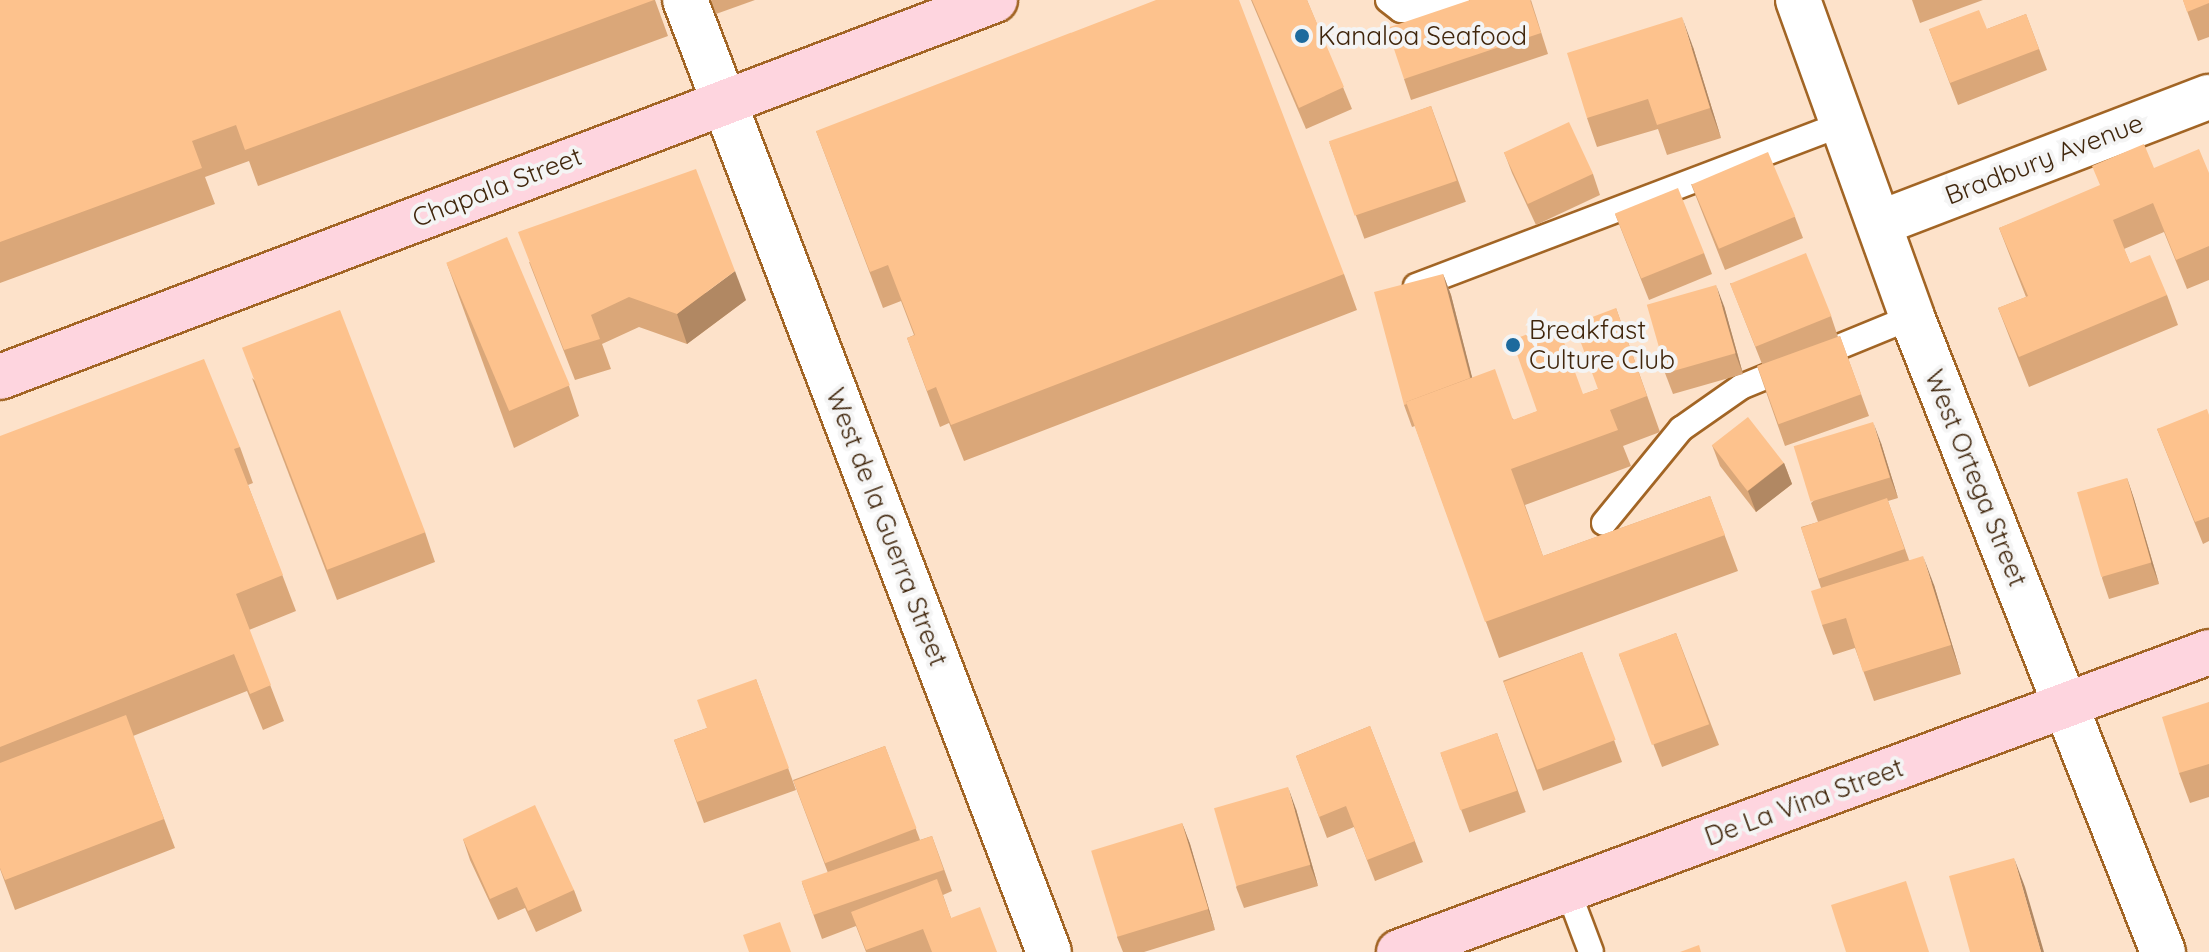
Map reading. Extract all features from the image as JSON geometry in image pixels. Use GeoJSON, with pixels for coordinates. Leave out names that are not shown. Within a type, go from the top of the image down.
{"type":"FeatureCollection","features":[{"type":"Feature","properties":{"kind":"main road","name":"Chapala Street"},"geometry":{"type":"LineString","coordinates":[[0,377],[995,0]]}},
{"type":"Feature","properties":{"kind":"main road","name":"De La Vina Street"},"geometry":{"type":"LineString","coordinates":[[1399,952],[2209,652]]}},
{"type":"Feature","properties":{"kind":"street","name":"West de la Guerra Street"},"geometry":{"type":"LineString","coordinates":[[685,0],[1049,952]]}},
{"type":"Feature","properties":{"kind":"street","name":"West Ortega Street"},"geometry":{"type":"LineString","coordinates":[[1798,0],[1912,317],[2063,707],[2163,952]]}},
{"type":"Feature","properties":{"kind":"street","name":"Bradbury Avenue"},"geometry":{"type":"LineString","coordinates":[[1880,223],[2209,97]]}},
{"type":"Feature","properties":{"kind":"lane"},"geometry":{"type":"LineString","coordinates":[[1388,0],[1401,10],[1422,11],[1457,0]]}},
{"type":"Feature","properties":{"kind":"lane"},"geometry":{"type":"LineString","coordinates":[[1416,286],[1842,124]]}},
{"type":"Feature","properties":{"kind":"lane"},"geometry":{"type":"LineString","coordinates":[[1604,523],[1681,429],[1741,387],[1912,317]]}},
{"type":"Feature","properties":{"kind":"lane"},"geometry":{"type":"LineString","coordinates":[[1567,888],[1591,952]]}},
{"type":"Feature","properties":{"kind":"building"},"geometry":{"type":"Polygon","coordinates":[[[0,0],[654,0],[245,150],[236,125],[192,141],[202,168],[0,242],[0,0]]]}},
{"type":"Feature","properties":{"kind":"building"},"geometry":{"type":"Polygon","coordinates":[[[1156,0],[1239,0],[1344,274],[951,425],[936,387],[927,391],[907,338],[915,335],[888,265],[870,272],[816,131],[1156,0]]]}},
{"type":"Feature","properties":{"kind":"building"},"geometry":{"type":"Polygon","coordinates":[[[1252,0],[1307,0],[1344,87],[1299,108],[1252,0]]]}},
{"type":"Feature","properties":{"kind":"building"},"geometry":{"type":"Polygon","coordinates":[[[1470,0],[1530,0],[1541,33],[1404,79],[1387,28],[1470,0]]]}},
{"type":"Feature","properties":{"kind":"building"},"geometry":{"type":"Polygon","coordinates":[[[2183,0],[2209,0],[2209,3],[2187,12],[2183,0]]]}},
{"type":"Feature","properties":{"kind":"building"},"geometry":{"type":"Polygon","coordinates":[[[1979,10],[1987,29],[2026,14],[2039,49],[1950,83],[1929,29],[1979,10]]]}},
{"type":"Feature","properties":{"kind":"building"},"geometry":{"type":"Polygon","coordinates":[[[1682,17],[1710,108],[1657,125],[1648,99],[1587,118],[1567,53],[1682,17]]]}},
{"type":"Feature","properties":{"kind":"building"},"geometry":{"type":"Polygon","coordinates":[[[1431,106],[1457,181],[1355,216],[1329,141],[1431,106]]]}},
{"type":"Feature","properties":{"kind":"building"},"geometry":{"type":"Polygon","coordinates":[[[1569,122],[1593,174],[1528,204],[1504,152],[1569,122]]]}},
{"type":"Feature","properties":{"kind":"building"},"geometry":{"type":"Polygon","coordinates":[[[2144,144],[2154,168],[2199,149],[2209,173],[2209,246],[2176,260],[2153,203],[2113,220],[2130,263],[2150,255],[2167,295],[2019,357],[1998,308],[2028,296],[1999,228],[2100,185],[2092,166],[2144,144]]]}},
{"type":"Feature","properties":{"kind":"building"},"geometry":{"type":"Polygon","coordinates":[[[1768,152],[1795,216],[1719,249],[1692,184],[1768,152]]]}},
{"type":"Feature","properties":{"kind":"building"},"geometry":{"type":"Polygon","coordinates":[[[696,169],[735,271],[677,314],[629,297],[591,315],[600,339],[564,350],[518,232],[696,169]]]}},
{"type":"Feature","properties":{"kind":"building"},"geometry":{"type":"Polygon","coordinates":[[[1678,188],[1704,253],[1641,278],[1615,213],[1678,188]]]}},
{"type":"Feature","properties":{"kind":"building"},"geometry":{"type":"Polygon","coordinates":[[[507,237],[570,385],[509,411],[446,263],[507,237]]]}},
{"type":"Feature","properties":{"kind":"building"},"geometry":{"type":"Polygon","coordinates":[[[1806,253],[1831,316],[1755,347],[1730,284],[1806,253]]]}},
{"type":"Feature","properties":{"kind":"building"},"geometry":{"type":"Polygon","coordinates":[[[1443,274],[1470,378],[1404,405],[1374,292],[1443,274]]]}},
{"type":"Feature","properties":{"kind":"building"},"geometry":{"type":"Polygon","coordinates":[[[1716,285],[1736,353],[1666,373],[1647,305],[1716,285]]]}},
{"type":"Feature","properties":{"kind":"building"},"geometry":{"type":"Polygon","coordinates":[[[1616,308],[1647,396],[1610,410],[1618,430],[1511,469],[1543,556],[1710,496],[1725,535],[1485,622],[1406,402],[1495,369],[1513,420],[1537,411],[1512,340],[1557,323],[1583,394],[1598,389],[1574,324],[1616,308]]]}},
{"type":"Feature","properties":{"kind":"building"},"geometry":{"type":"Polygon","coordinates":[[[340,310],[425,532],[327,570],[242,348],[340,310]]]}},
{"type":"Feature","properties":{"kind":"building"},"geometry":{"type":"Polygon","coordinates":[[[1840,336],[1861,394],[1779,424],[1757,366],[1840,336]]]}},
{"type":"Feature","properties":{"kind":"building"},"geometry":{"type":"Polygon","coordinates":[[[204,359],[240,447],[234,449],[283,575],[236,594],[271,685],[250,694],[234,654],[0,747],[0,436],[204,359]]]}},
{"type":"Feature","properties":{"kind":"building"},"geometry":{"type":"Polygon","coordinates":[[[2207,409],[2209,517],[2195,522],[2157,429],[2207,409]]]}},
{"type":"Feature","properties":{"kind":"building"},"geometry":{"type":"Polygon","coordinates":[[[1748,417],[1784,463],[1747,491],[1712,445],[1748,417]]]}},
{"type":"Feature","properties":{"kind":"building"},"geometry":{"type":"Polygon","coordinates":[[[1873,422],[1890,477],[1811,502],[1794,446],[1873,422]]]}},
{"type":"Feature","properties":{"kind":"building"},"geometry":{"type":"Polygon","coordinates":[[[2127,478],[2151,563],[2101,577],[2077,492],[2127,478]]]}},
{"type":"Feature","properties":{"kind":"building"},"geometry":{"type":"Polygon","coordinates":[[[1887,498],[1905,549],[1819,579],[1801,528],[1887,498]]]}},
{"type":"Feature","properties":{"kind":"building"},"geometry":{"type":"Polygon","coordinates":[[[1923,556],[1951,645],[1863,672],[1846,618],[1822,625],[1811,591],[1923,556]]]}},
{"type":"Feature","properties":{"kind":"building"},"geometry":{"type":"Polygon","coordinates":[[[1676,633],[1709,724],[1652,745],[1619,654],[1676,633]]]}},
{"type":"Feature","properties":{"kind":"building"},"geometry":{"type":"Polygon","coordinates":[[[1582,652],[1616,740],[1537,770],[1504,682],[1582,652]]]}},
{"type":"Feature","properties":{"kind":"building"},"geometry":{"type":"Polygon","coordinates":[[[756,679],[789,768],[697,802],[674,740],[707,728],[697,700],[756,679]]]}},
{"type":"Feature","properties":{"kind":"building"},"geometry":{"type":"Polygon","coordinates":[[[2209,702],[2209,764],[2179,773],[2162,717],[2209,702]]]}},
{"type":"Feature","properties":{"kind":"building"},"geometry":{"type":"Polygon","coordinates":[[[126,715],[164,819],[5,880],[0,868],[0,763],[126,715]]]}},
{"type":"Feature","properties":{"kind":"building"},"geometry":{"type":"Polygon","coordinates":[[[1370,726],[1415,841],[1367,860],[1346,806],[1319,817],[1296,756],[1370,726]]]}},
{"type":"Feature","properties":{"kind":"building"},"geometry":{"type":"Polygon","coordinates":[[[1497,733],[1517,791],[1460,810],[1440,753],[1497,733]]]}},
{"type":"Feature","properties":{"kind":"building"},"geometry":{"type":"Polygon","coordinates":[[[885,746],[917,828],[825,863],[794,781],[885,746]]]}},
{"type":"Feature","properties":{"kind":"building"},"geometry":{"type":"Polygon","coordinates":[[[1288,787],[1310,865],[1236,886],[1214,808],[1288,787]]]}},
{"type":"Feature","properties":{"kind":"building"},"geometry":{"type":"Polygon","coordinates":[[[535,805],[574,890],[528,911],[517,887],[490,899],[463,839],[535,805]]]}},
{"type":"Feature","properties":{"kind":"building"},"geometry":{"type":"Polygon","coordinates":[[[1182,823],[1208,909],[1117,937],[1091,851],[1182,823]]]}},
{"type":"Feature","properties":{"kind":"building"},"geometry":{"type":"Polygon","coordinates":[[[932,836],[944,870],[813,915],[802,881],[932,836]]]}},
{"type":"Feature","properties":{"kind":"building"},"geometry":{"type":"Polygon","coordinates":[[[2014,858],[2041,952],[1970,952],[1949,876],[2014,858]]]}},
{"type":"Feature","properties":{"kind":"building"},"geometry":{"type":"Polygon","coordinates":[[[937,879],[951,918],[980,907],[997,952],[932,952],[923,929],[866,950],[851,912],[937,879]]]}},
{"type":"Feature","properties":{"kind":"building"},"geometry":{"type":"Polygon","coordinates":[[[1906,881],[1929,952],[1846,952],[1831,905],[1906,881]]]}},
{"type":"Feature","properties":{"kind":"building"},"geometry":{"type":"Polygon","coordinates":[[[780,922],[791,952],[749,952],[743,935],[780,922]]]}},
{"type":"Feature","properties":{"kind":"building"},"geometry":{"type":"Polygon","coordinates":[[[1699,945],[1701,952],[1680,952],[1699,945]]]}},
{"type":"Feature","properties":{"kind":"place","name":"Kanaloa Seafood"},"geometry":{"type":"Point","coordinates":[1302,36]}},
{"type":"Feature","properties":{"kind":"place","name":"Breakfast Culture Club"},"geometry":{"type":"Point","coordinates":[1513,345]}}]}
